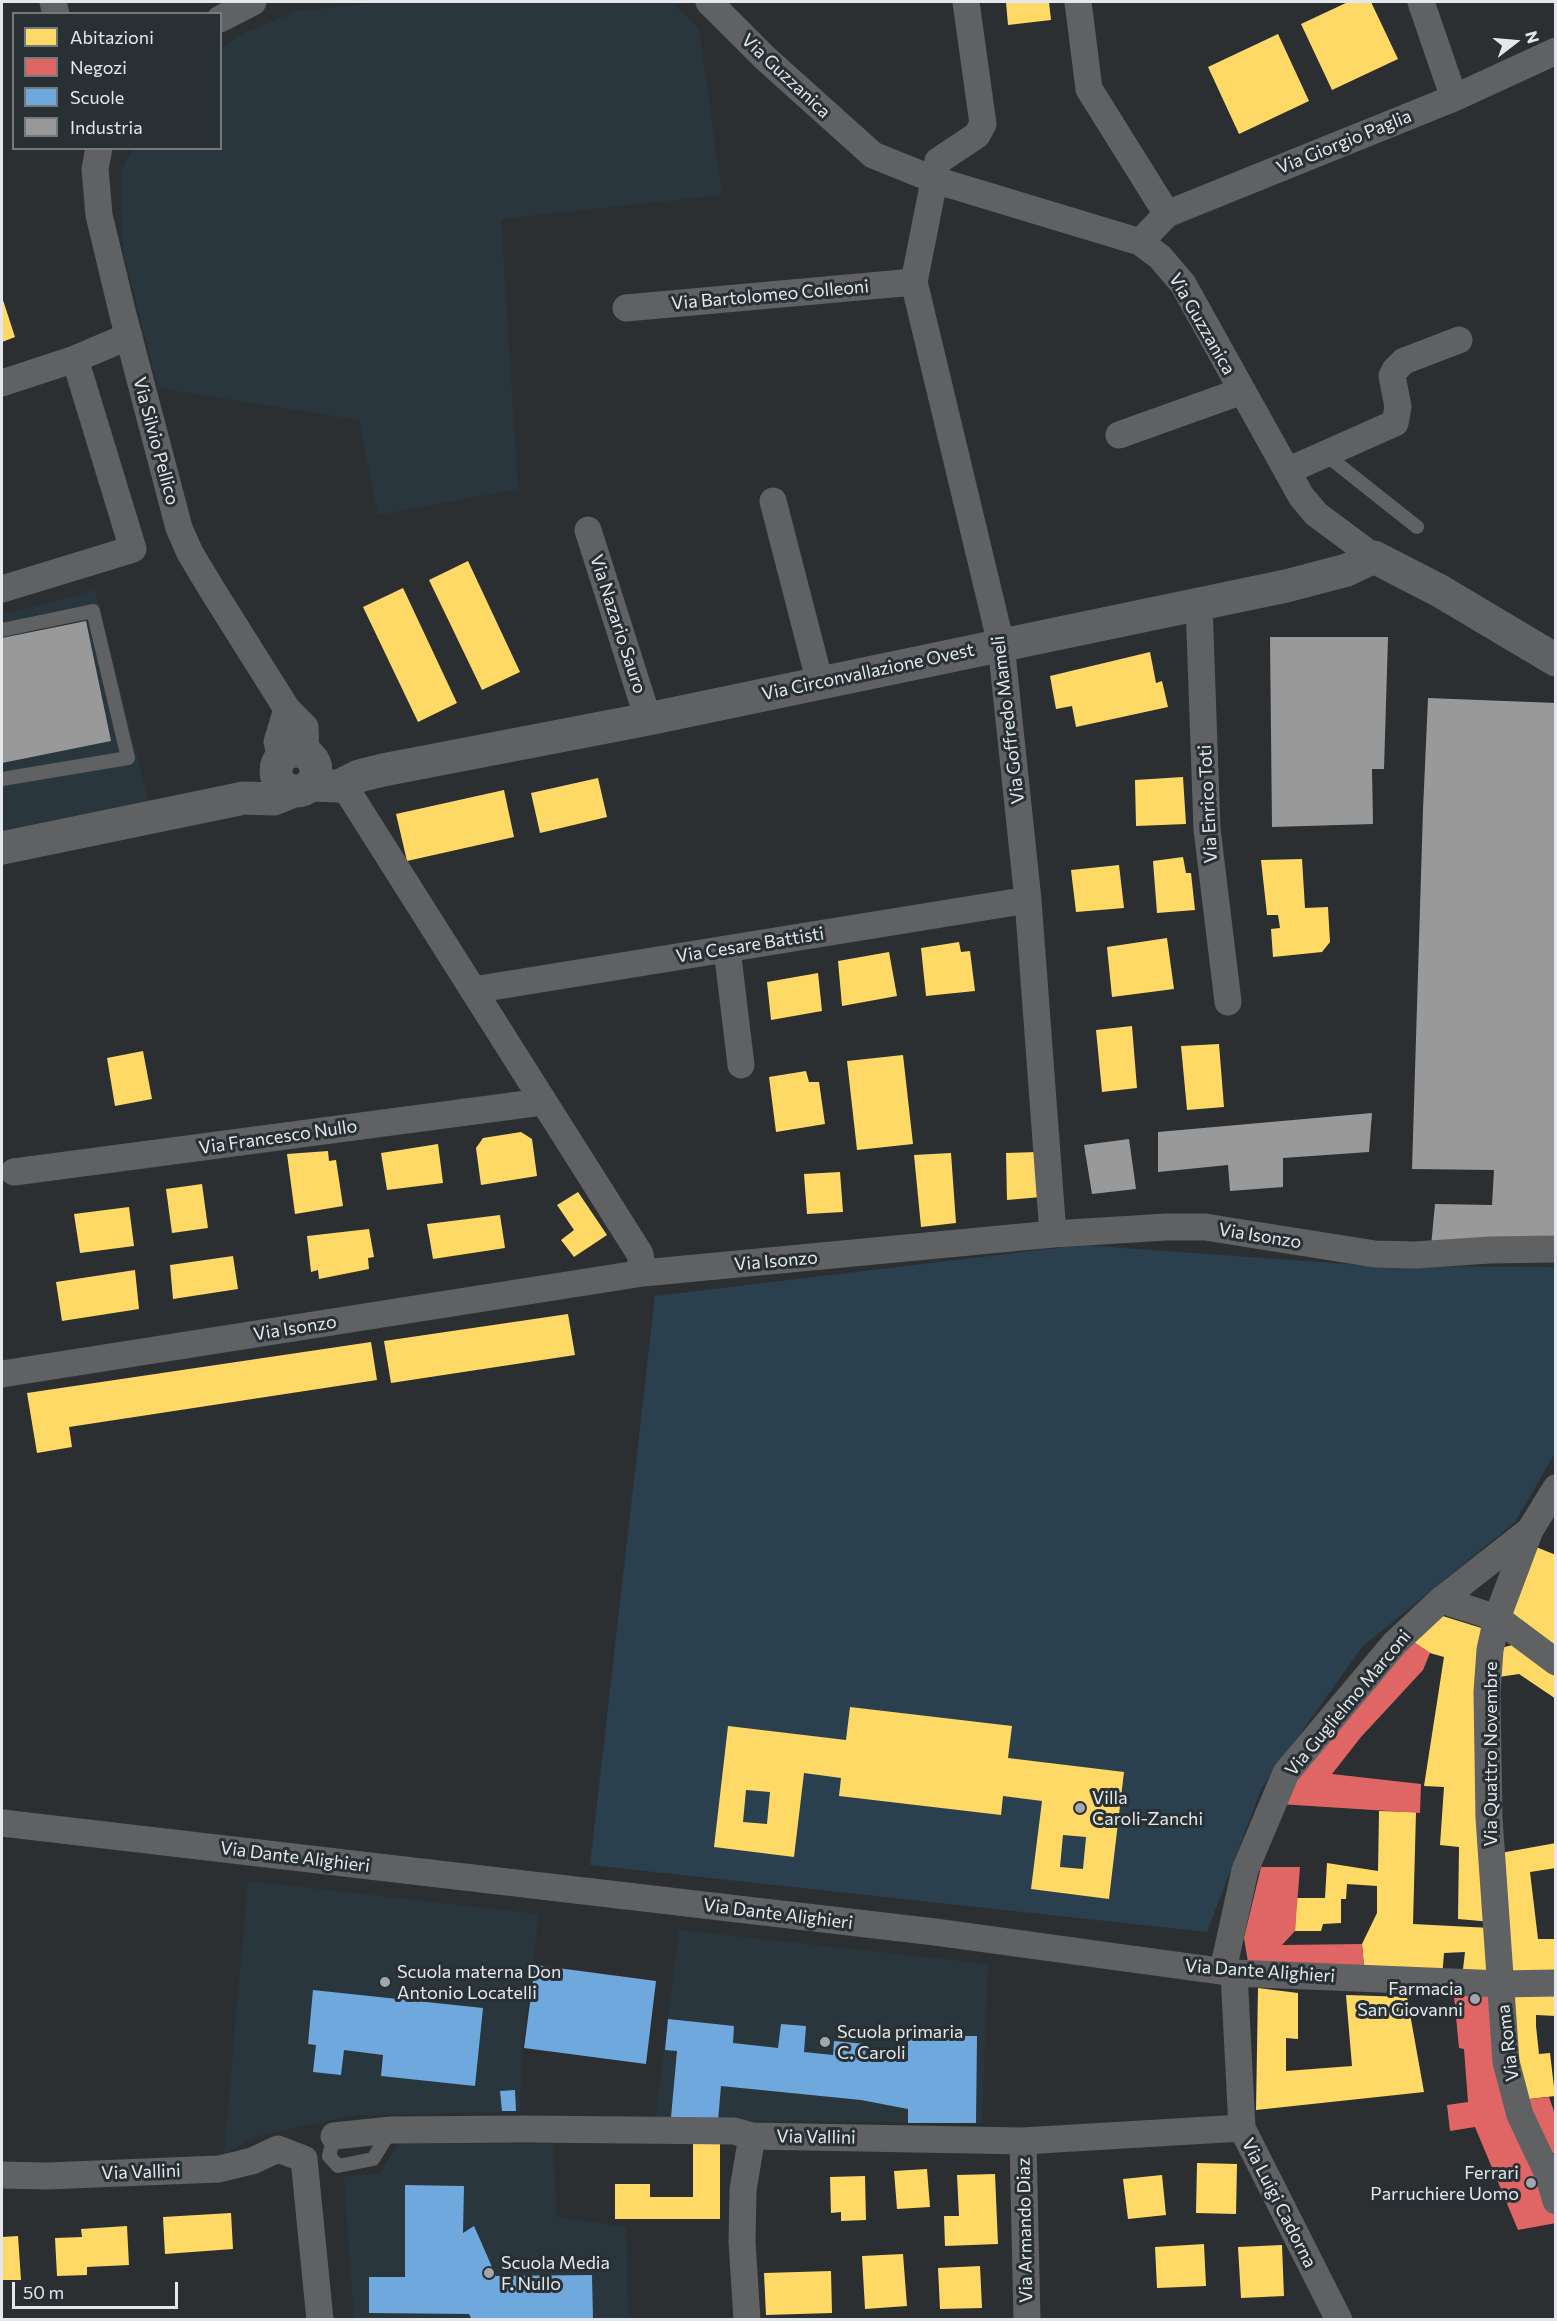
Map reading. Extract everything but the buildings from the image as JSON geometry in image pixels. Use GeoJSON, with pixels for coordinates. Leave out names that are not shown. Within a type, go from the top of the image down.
{"type":"FeatureCollection","features":[{"type":"Feature","properties":{"kind":"street"},"geometry":{"type":"LineString","coordinates":[[222,18],[252,2]]}},
{"type":"Feature","properties":{"kind":"street","name":"Via Guzzanica"},"geometry":{"type":"LineString","coordinates":[[710,2],[765,58],[873,155],[935,180],[1140,242],[1160,257],[1183,284],[1301,496],[1316,514],[1374,557],[1440,591],[1556,660]]}},
{"type":"Feature","properties":{"kind":"street","name":"Via Goffredo Mameli"},"geometry":{"type":"LineString","coordinates":[[966,2],[983,124],[977,135],[938,161],[914,282],[1001,644],[1028,900],[1053,1234]]}},
{"type":"Feature","properties":{"kind":"street"},"geometry":{"type":"LineString","coordinates":[[1078,2],[1089,89],[1167,214]]}},
{"type":"Feature","properties":{"kind":"street"},"geometry":{"type":"LineString","coordinates":[[1421,2],[1454,98]]}},
{"type":"Feature","properties":{"kind":"street","name":"Via Giorgio Paglia"},"geometry":{"type":"LineString","coordinates":[[1140,242],[1167,214],[1454,98],[1556,51]]}},
{"type":"Feature","properties":{"kind":"street","name":"Via Silvio Pellico"},"geometry":{"type":"LineString","coordinates":[[99,150],[95,169],[99,214],[179,528],[189,553],[287,709],[305,727],[297,769]]}},
{"type":"Feature","properties":{"kind":"street","name":"Via Bartolomeo Colleoni"},"geometry":{"type":"LineString","coordinates":[[626,308],[914,282]]}},
{"type":"Feature","properties":{"kind":"street"},"geometry":{"type":"LineString","coordinates":[[2,383],[75,359],[129,336]]}},
{"type":"Feature","properties":{"kind":"street"},"geometry":{"type":"LineString","coordinates":[[1287,471],[1395,423],[1398,407],[1392,376],[1395,370],[1404,362],[1459,340]]}},
{"type":"Feature","properties":{"kind":"street"},"geometry":{"type":"LineString","coordinates":[[2,589],[133,549],[75,359]]}},
{"type":"Feature","properties":{"kind":"street"},"geometry":{"type":"LineString","coordinates":[[1119,435],[1242,392]]}},
{"type":"Feature","properties":{"kind":"street"},"geometry":{"type":"LineString","coordinates":[[773,501],[820,683]]}},
{"type":"Feature","properties":{"kind":"street","name":"Via Nazario Sauro"},"geometry":{"type":"LineString","coordinates":[[588,530],[648,719]]}},
{"type":"Feature","properties":{"kind":"street","name":"Via Circonvallazione Ovest"},"geometry":{"type":"LineString","coordinates":[[2,848],[243,798],[274,799],[297,769],[339,786],[351,780],[1199,604],[1347,570],[1374,557]]}},
{"type":"Feature","properties":{"kind":"street","name":"Via Enrico Toti"},"geometry":{"type":"LineString","coordinates":[[1199,604],[1207,829],[1228,1002]]}},
{"type":"Feature","properties":{"kind":"street"},"geometry":{"type":"LineString","coordinates":[[351,780],[473,990],[640,1254],[643,1273]]}},
{"type":"Feature","properties":{"kind":"street","name":"Via Cesare Battisti"},"geometry":{"type":"LineString","coordinates":[[473,990],[1028,900]]}},
{"type":"Feature","properties":{"kind":"street"},"geometry":{"type":"LineString","coordinates":[[727,949],[741,1065]]}},
{"type":"Feature","properties":{"kind":"street","name":"Via Francesco Nullo"},"geometry":{"type":"LineString","coordinates":[[14,1172],[542,1102]]}},
{"type":"Feature","properties":{"kind":"street","name":"Via Isonzo"},"geometry":{"type":"LineString","coordinates":[[2,1374],[643,1273],[1053,1234],[1205,1227],[1375,1254],[1414,1255],[1490,1250],[1556,1250]]}},
{"type":"Feature","properties":{"kind":"street","name":"Via Guglielmo Marconi"},"geometry":{"type":"LineString","coordinates":[[1229,1972],[1245,1870],[1286,1773],[1395,1643],[1441,1600],[1530,1530],[1556,1488]]}},
{"type":"Feature","properties":{"kind":"street","name":"Via Quattro Novembre"},"geometry":{"type":"LineString","coordinates":[[1501,1984],[1489,1818],[1487,1692],[1490,1650],[1497,1618],[1530,1530]]}},
{"type":"Feature","properties":{"kind":"street"},"geometry":{"type":"LineString","coordinates":[[1441,1600],[1497,1618],[1556,1662]]}},
{"type":"Feature","properties":{"kind":"street","name":"Via Dante Alighieri"},"geometry":{"type":"LineString","coordinates":[[2,1823],[935,1932],[1229,1972],[1501,1984],[1556,1983]]}},
{"type":"Feature","properties":{"kind":"street","name":"Via Luigi Cadorna"},"geometry":{"type":"LineString","coordinates":[[1229,1972],[1242,2128],[1339,2319]]}},
{"type":"Feature","properties":{"kind":"street","name":"Via Roma"},"geometry":{"type":"LineString","coordinates":[[1501,1984],[1506,2062],[1520,2115],[1552,2173],[1556,2201]]}},
{"type":"Feature","properties":{"kind":"street","name":"Via Vallini"},"geometry":{"type":"LineString","coordinates":[[334,2136],[391,2130],[734,2131],[752,2136],[1023,2141],[1242,2128]]}},
{"type":"Feature","properties":{"kind":"street"},"geometry":{"type":"LineString","coordinates":[[747,2319],[742,2242],[743,2190],[752,2136]]}},
{"type":"Feature","properties":{"kind":"street","name":"Via Armando Diaz"},"geometry":{"type":"LineString","coordinates":[[1023,2141],[1027,2319]]}},
{"type":"Feature","properties":{"kind":"street","name":"Via Vallini"},"geometry":{"type":"LineString","coordinates":[[2,2175],[47,2176],[219,2169],[252,2161],[278,2149],[304,2159],[320,2314]]}},
{"type":"Feature","properties":{"kind":"lane"},"geometry":{"type":"LineString","coordinates":[[1326,454],[1417,527]]}},
{"type":"Feature","properties":{"kind":"lane"},"geometry":{"type":"LineString","coordinates":[[2,630],[93,611],[128,758],[2,779]]}},
{"type":"Feature","properties":{"kind":"shaded area"},"geometry":{"type":"Polygon","coordinates":[[[390,2],[671,2],[699,28],[722,195],[501,219],[518,489],[378,515],[359,420],[158,388],[123,250],[121,172],[132,150],[222,150],[222,48],[237,36],[297,11],[390,2]]]}},
{"type":"Feature","properties":{"kind":"shaded area"},"geometry":{"type":"Polygon","coordinates":[[[95,590],[150,808],[2,838],[2,615],[95,590]]]}},
{"type":"Feature","properties":{"kind":"shaded area"},"geometry":{"type":"Polygon","coordinates":[[[1082,1245],[1374,1266],[1555,1267],[1555,1453],[1515,1522],[1363,1646],[1262,1787],[1207,1932],[590,1865],[655,1296],[1082,1245]]]}},
{"type":"Feature","properties":{"kind":"shaded area","name":"Scuola materna Don Antonio Locatelli"},"geometry":{"type":"Polygon","coordinates":[[[248,1881],[539,1914],[522,2049],[520,2111],[351,2116],[258,2136],[224,2154],[248,1881]]]}},
{"type":"Feature","properties":{"kind":"shaded area","name":"Scuola primaria C. Caroli"},"geometry":{"type":"Polygon","coordinates":[[[679,1930],[988,1964],[982,2123],[655,2120],[679,1930]]]}},
{"type":"Feature","properties":{"kind":"shaded area","name":"Scuola Media F. Nullo"},"geometry":{"type":"Polygon","coordinates":[[[398,2143],[553,2144],[557,2217],[626,2227],[628,2319],[354,2319],[344,2176],[380,2174],[398,2143]]]}},
{"type":"Feature","properties":{"kind":"place","name":"Villa Caroli-Zanchi"},"geometry":{"type":"Point","coordinates":[1080,1808]}},
{"type":"Feature","properties":{"kind":"place","name":"Scuola materna Don Antonio Locatelli"},"geometry":{"type":"Point","coordinates":[385,1982]}},
{"type":"Feature","properties":{"kind":"place","name":"Farmacia San Giovanni"},"geometry":{"type":"Point","coordinates":[1475,1999]}},
{"type":"Feature","properties":{"kind":"place","name":"Scuola primaria C. Caroli"},"geometry":{"type":"Point","coordinates":[825,2042]}},
{"type":"Feature","properties":{"kind":"place","name":"Ferrari Parruchiere Uomo"},"geometry":{"type":"Point","coordinates":[1531,2183]}},
{"type":"Feature","properties":{"kind":"place","name":"Scuola Media F. Nullo"},"geometry":{"type":"Point","coordinates":[489,2273]}}]}
